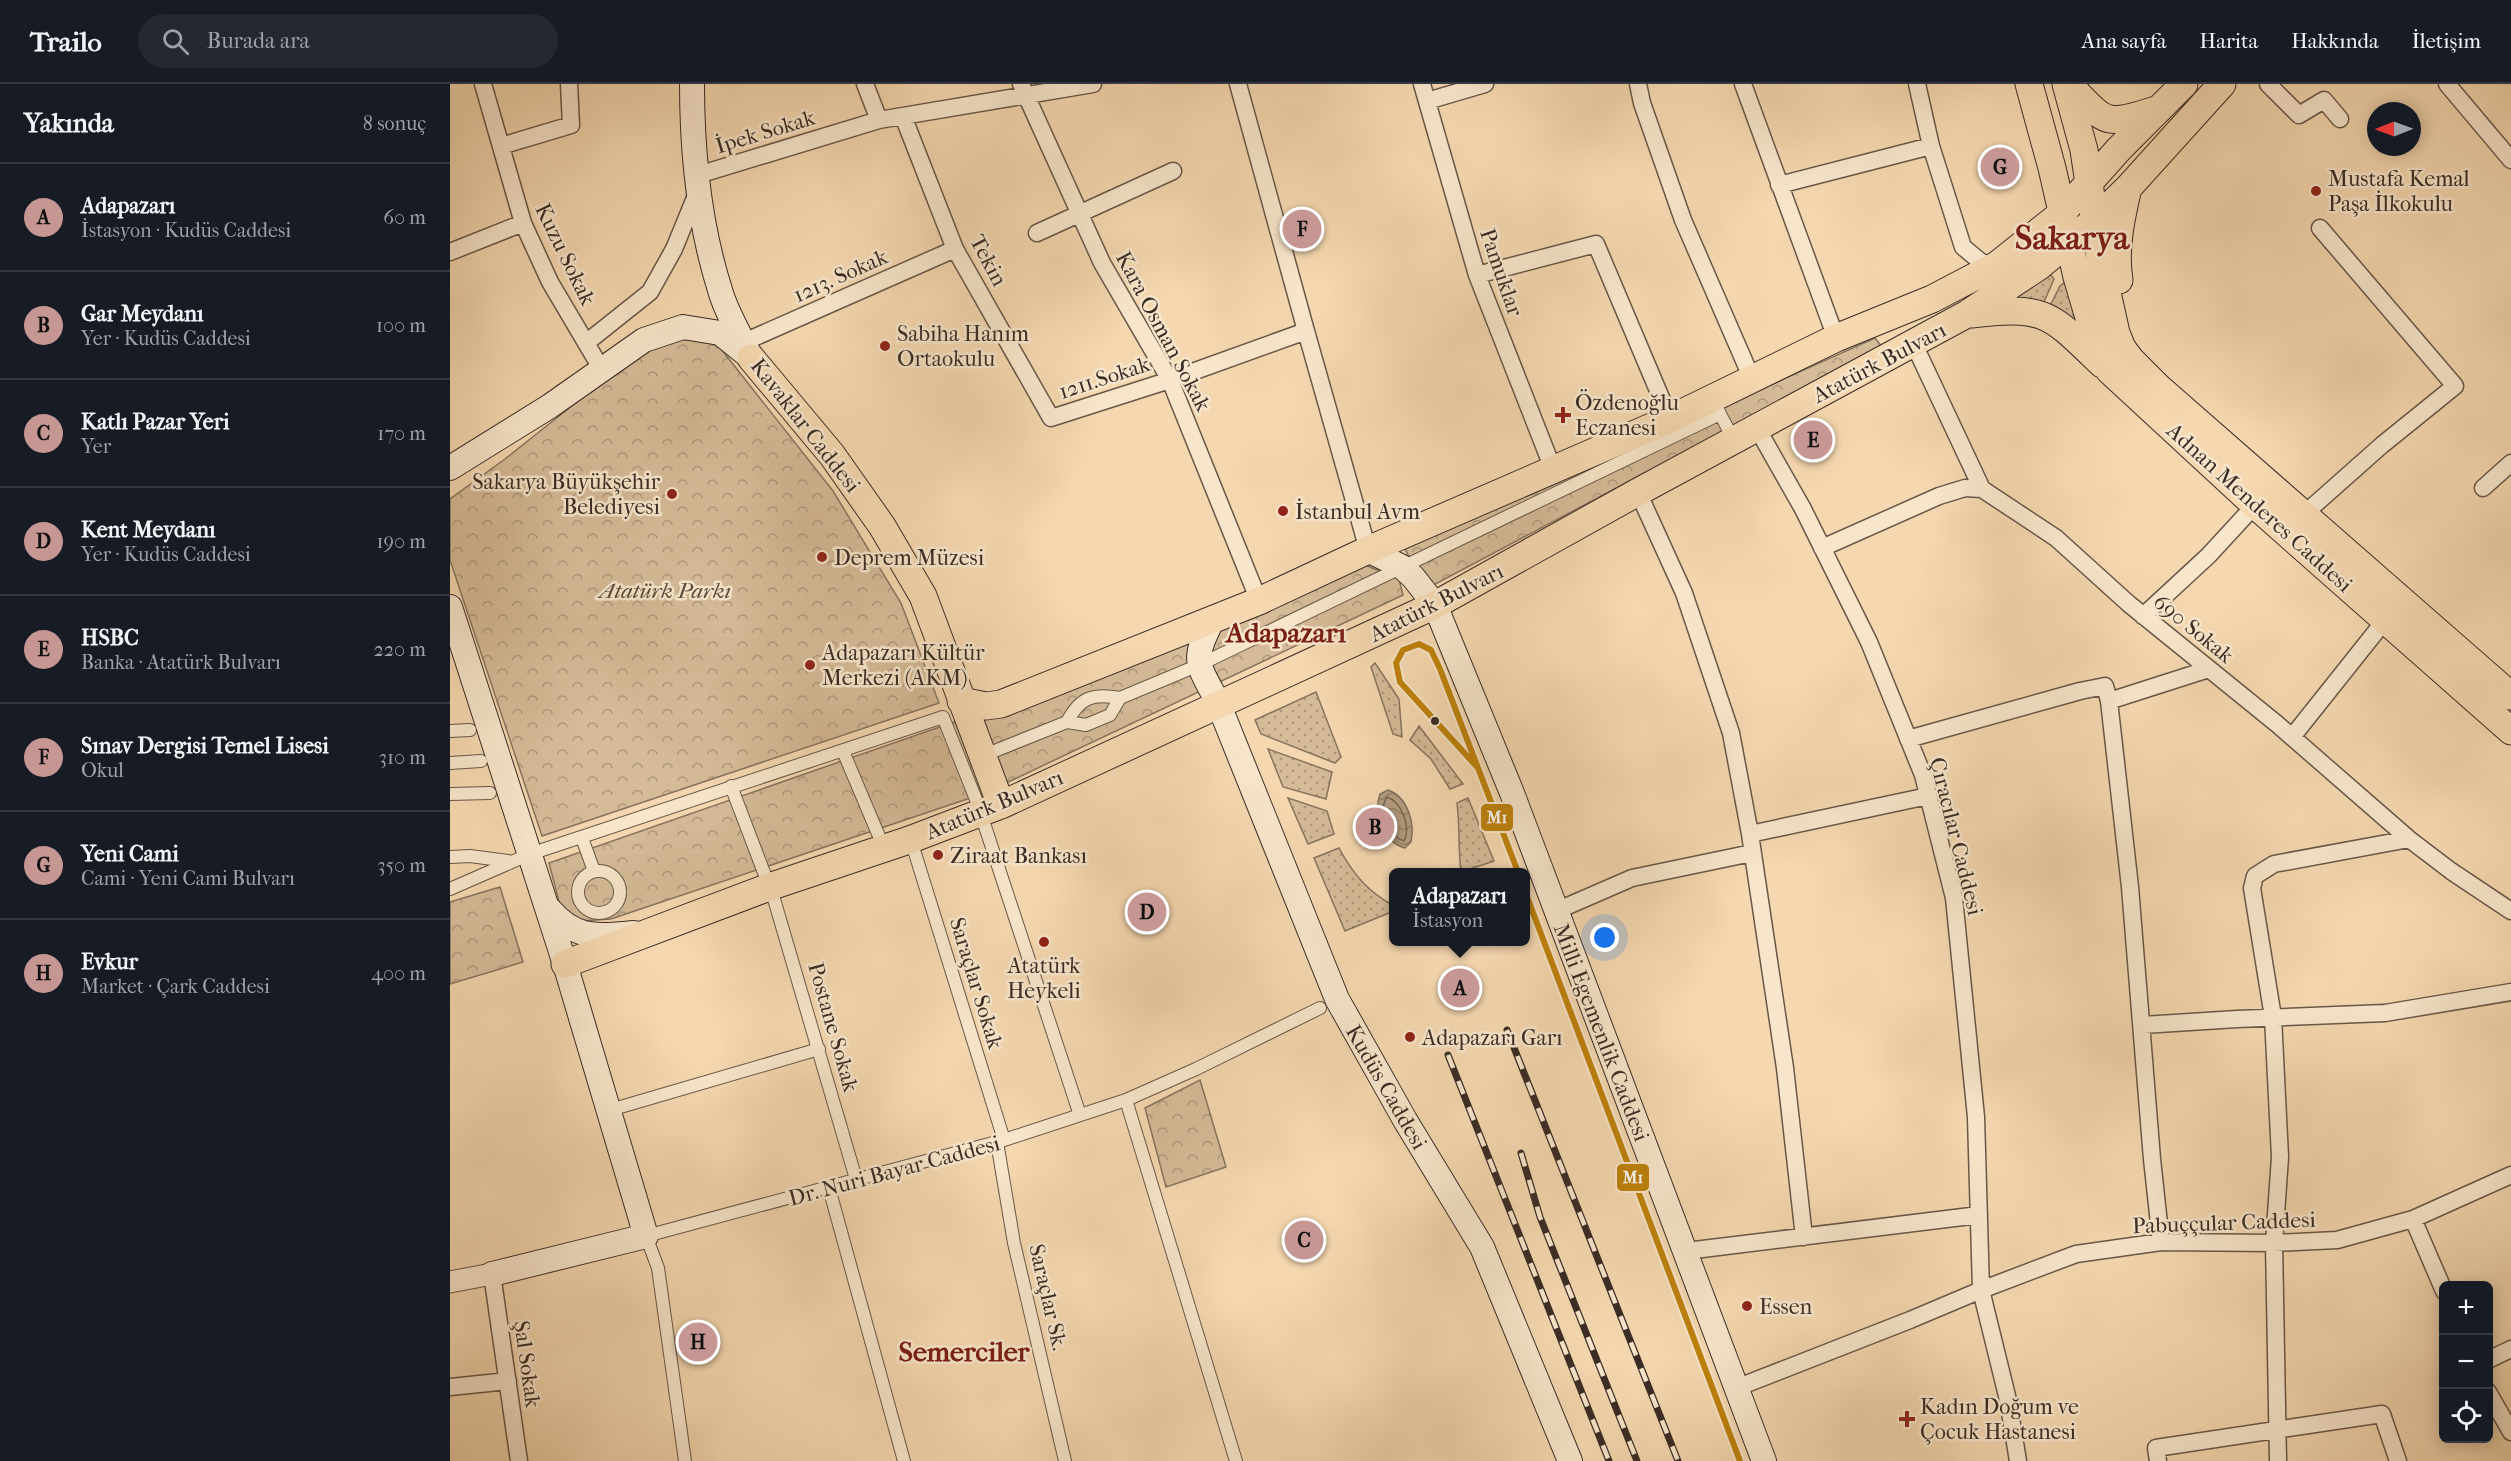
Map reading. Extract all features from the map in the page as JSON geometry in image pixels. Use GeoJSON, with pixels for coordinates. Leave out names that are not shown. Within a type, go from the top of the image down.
{"type":"FeatureCollection","features":[{"type":"Feature","properties":{"kind":"main road","name":"Kavaklar Caddesi"},"geometry":{"type":"LineString","coordinates":[[693,84],[692,121],[702,214],[720,292],[748,350],[832,454],[882,526],[923,596],[982,756],[990,809]]}},
{"type":"Feature","properties":{"kind":"main road","name":"Adnan Menderes Caddesi"},"geometry":{"type":"LineString","coordinates":[[2029,84],[2095,338],[2109,370],[2255,505],[2511,731]]}},
{"type":"Feature","properties":{"kind":"main road","name":"Adnan Menderes Caddesi"},"geometry":{"type":"LineString","coordinates":[[2067,84],[2084,150],[2104,280],[2116,333],[2122,348],[2159,388],[2511,696]]}},
{"type":"Feature","properties":{"kind":"main road"},"geometry":{"type":"LineString","coordinates":[[2067,84],[2099,115],[2110,121],[2120,122],[2162,108]]}},
{"type":"Feature","properties":{"kind":"main road","name":"Atatürk Bulvarı"},"geometry":{"type":"LineString","coordinates":[[963,708],[1001,704],[1259,601],[1368,550],[1670,419],[1716,406],[1752,379],[1836,338],[1932,299],[1997,265],[2061,214],[2119,149],[2184,84]]}},
{"type":"Feature","properties":{"kind":"main road","name":"Atatürk Bulvarı"},"geometry":{"type":"LineString","coordinates":[[565,964],[769,887],[990,809],[1435,605],[1967,314],[2069,244],[2128,188],[2222,84]]}},
{"type":"Feature","properties":{"kind":"main road"},"geometry":{"type":"LineString","coordinates":[[2039,232],[2050,212],[2055,179]]}},
{"type":"Feature","properties":{"kind":"main road"},"geometry":{"type":"LineString","coordinates":[[2128,188],[2117,249],[2119,282],[2141,356],[2159,388]]}},
{"type":"Feature","properties":{"kind":"main road"},"geometry":{"type":"LineString","coordinates":[[1967,314],[1999,310],[2031,311],[2043,314],[2062,325],[2109,370]]}},
{"type":"Feature","properties":{"kind":"main road"},"geometry":{"type":"LineString","coordinates":[[450,468],[550,406],[644,340],[683,327],[720,333],[748,350]]}},
{"type":"Feature","properties":{"kind":"main road"},"geometry":{"type":"LineString","coordinates":[[1368,550],[1402,567]]}},
{"type":"Feature","properties":{"kind":"main road","name":"Milli Egemenlik Caddesi"},"geometry":{"type":"LineString","coordinates":[[1402,567],[1435,605],[1512,794],[1764,1461]]}},
{"type":"Feature","properties":{"kind":"main road"},"geometry":{"type":"LineString","coordinates":[[450,607],[520,857],[546,904],[610,1110],[646,1236]]}},
{"type":"Feature","properties":{"kind":"main road"},"geometry":{"type":"LineString","coordinates":[[1199,665],[1197,661],[1200,642],[1213,619]]}},
{"type":"Feature","properties":{"kind":"main road","name":"Kudüs Caddesi"},"geometry":{"type":"LineString","coordinates":[[1199,665],[1219,705],[1337,999],[1405,1120],[1482,1247],[1570,1461]]}},
{"type":"Feature","properties":{"kind":"main road"},"geometry":{"type":"LineString","coordinates":[[546,904],[571,929],[596,936],[647,932]]}},
{"type":"Feature","properties":{"kind":"main road","name":"Dr. Nuri Bayar Caddesi"},"geometry":{"type":"LineString","coordinates":[[492,1274],[646,1236]]}},
{"type":"Feature","properties":{"kind":"street","name":"Kuzu Sokak"},"geometry":{"type":"LineString","coordinates":[[483,84],[523,223],[550,282],[602,370]]}},
{"type":"Feature","properties":{"kind":"street"},"geometry":{"type":"LineString","coordinates":[[501,146],[571,125],[569,84]]}},
{"type":"Feature","properties":{"kind":"street"},"geometry":{"type":"LineString","coordinates":[[865,84],[879,120]]}},
{"type":"Feature","properties":{"kind":"street","name":"İpek Sokak"},"geometry":{"type":"LineString","coordinates":[[698,181],[879,120],[1024,90],[1093,84]]}},
{"type":"Feature","properties":{"kind":"street"},"geometry":{"type":"LineString","coordinates":[[1238,84],[1368,550]]}},
{"type":"Feature","properties":{"kind":"street","name":"Pamuklar"},"geometry":{"type":"LineString","coordinates":[[1422,84],[1477,275],[1553,469]]}},
{"type":"Feature","properties":{"kind":"street"},"geometry":{"type":"LineString","coordinates":[[1427,101],[1485,84]]}},
{"type":"Feature","properties":{"kind":"street"},"geometry":{"type":"LineString","coordinates":[[1638,84],[1642,103],[1683,220],[1752,379]]}},
{"type":"Feature","properties":{"kind":"street"},"geometry":{"type":"LineString","coordinates":[[1743,84],[1836,338]]}},
{"type":"Feature","properties":{"kind":"street"},"geometry":{"type":"LineString","coordinates":[[1917,84],[1931,146],[1964,247],[1981,262],[1997,265]]}},
{"type":"Feature","properties":{"kind":"street"},"geometry":{"type":"LineString","coordinates":[[2268,84],[2300,115],[2324,100],[2340,119]]}},
{"type":"Feature","properties":{"kind":"street"},"geometry":{"type":"LineString","coordinates":[[2447,84],[2511,160]]}},
{"type":"Feature","properties":{"kind":"street","name":"Kara Osman Sokak"},"geometry":{"type":"LineString","coordinates":[[1024,90],[1102,263],[1170,380],[1259,601]]}},
{"type":"Feature","properties":{"kind":"street","name":"Tekin"},"geometry":{"type":"LineString","coordinates":[[903,116],[955,249],[1051,418]]}},
{"type":"Feature","properties":{"kind":"street"},"geometry":{"type":"LineString","coordinates":[[1779,185],[1931,146]]}},
{"type":"Feature","properties":{"kind":"street"},"geometry":{"type":"LineString","coordinates":[[1037,233],[1173,171]]}},
{"type":"Feature","properties":{"kind":"street"},"geometry":{"type":"LineString","coordinates":[[586,343],[650,292],[674,249],[698,181]]}},
{"type":"Feature","properties":{"kind":"street"},"geometry":{"type":"LineString","coordinates":[[450,252],[523,223]]}},
{"type":"Feature","properties":{"kind":"street"},"geometry":{"type":"LineString","coordinates":[[2303,515],[2382,445],[2455,386],[2320,228]]}},
{"type":"Feature","properties":{"kind":"street"},"geometry":{"type":"LineString","coordinates":[[1477,275],[1596,244],[1670,419]]}},
{"type":"Feature","properties":{"kind":"street","name":"1213. Sokak"},"geometry":{"type":"LineString","coordinates":[[748,350],[955,249]]}},
{"type":"Feature","properties":{"kind":"street","name":"1211.Sokak"},"geometry":{"type":"LineString","coordinates":[[1051,418],[1170,380],[1306,331]]}},
{"type":"Feature","properties":{"kind":"street"},"geometry":{"type":"LineString","coordinates":[[1822,548],[1939,496],[1965,488],[1982,489],[1913,342]]}},
{"type":"Feature","properties":{"kind":"street"},"geometry":{"type":"LineString","coordinates":[[1067,722],[1076,706],[1084,702],[1100,695],[1120,698],[1199,665],[1402,567],[1716,406],[1745,434]]}},
{"type":"Feature","properties":{"kind":"street","name":"Çıracılar Caddesi"},"geometry":{"type":"LineString","coordinates":[[1745,434],[1822,548],[1869,642],[1928,796],[1954,898],[1976,1117],[1981,1290],[2008,1400],[2019,1461]]}},
{"type":"Feature","properties":{"kind":"street"},"geometry":{"type":"LineString","coordinates":[[2484,488],[2511,463]]}},
{"type":"Feature","properties":{"kind":"street","name":"690 Sokak"},"geometry":{"type":"LineString","coordinates":[[1982,489],[2056,538],[2143,616],[2292,737],[2409,838],[2451,871],[2511,911]]}},
{"type":"Feature","properties":{"kind":"street"},"geometry":{"type":"LineString","coordinates":[[1638,492],[1684,593],[1731,733],[1750,834],[1785,1068],[1804,1237]]}},
{"type":"Feature","properties":{"kind":"street"},"geometry":{"type":"LineString","coordinates":[[2143,616],[2209,555],[2255,505]]}},
{"type":"Feature","properties":{"kind":"street"},"geometry":{"type":"LineString","coordinates":[[2292,737],[2386,619]]}},
{"type":"Feature","properties":{"kind":"street"},"geometry":{"type":"LineString","coordinates":[[2109,702],[2209,669]]}},
{"type":"Feature","properties":{"kind":"street"},"geometry":{"type":"LineString","coordinates":[[1908,739],[2080,690],[2105,686],[2109,702],[2130,887],[2161,1242]]}},
{"type":"Feature","properties":{"kind":"street"},"geometry":{"type":"LineString","coordinates":[[982,756],[1067,722],[1086,725],[1110,715],[1120,698]]}},
{"type":"Feature","properties":{"kind":"street"},"geometry":{"type":"LineString","coordinates":[[450,889],[470,882],[520,857],[943,717],[990,809],[1080,1115]]}},
{"type":"Feature","properties":{"kind":"street"},"geometry":{"type":"LineString","coordinates":[[450,731],[470,730]]}},
{"type":"Feature","properties":{"kind":"street","name":"Saraçlar Sokak"},"geometry":{"type":"LineString","coordinates":[[843,751],[896,844],[914,850],[1000,1141]]}},
{"type":"Feature","properties":{"kind":"street"},"geometry":{"type":"LineString","coordinates":[[450,764],[481,761]]}},
{"type":"Feature","properties":{"kind":"street","name":"Postane Sokak"},"geometry":{"type":"LineString","coordinates":[[730,786],[769,887],[819,1048],[856,1179]]}},
{"type":"Feature","properties":{"kind":"street"},"geometry":{"type":"LineString","coordinates":[[450,794],[490,793]]}},
{"type":"Feature","properties":{"kind":"street"},"geometry":{"type":"LineString","coordinates":[[1750,834],[1928,796]]}},
{"type":"Feature","properties":{"kind":"street"},"geometry":{"type":"LineString","coordinates":[[582,838],[594,871]]}},
{"type":"Feature","properties":{"kind":"street"},"geometry":{"type":"LineString","coordinates":[[2278,1461],[2274,1243],[2280,1157],[2273,1017],[2252,888],[2255,876],[2274,864],[2409,838]]}},
{"type":"Feature","properties":{"kind":"street"},"geometry":{"type":"LineString","coordinates":[[1556,911],[1632,878],[1752,853]]}},
{"type":"Feature","properties":{"kind":"street"},"geometry":{"type":"LineString","coordinates":[[450,857],[520,857]]}},
{"type":"Feature","properties":{"kind":"street"},"geometry":{"type":"LineString","coordinates":[[2142,1025],[2385,1013],[2511,992]]}},
{"type":"Feature","properties":{"kind":"street","name":"Dr. Nuri Bayar Caddesi"},"geometry":{"type":"LineString","coordinates":[[646,1236],[1000,1141],[1126,1100],[1196,1070],[1320,1008]]}},
{"type":"Feature","properties":{"kind":"street"},"geometry":{"type":"LineString","coordinates":[[610,1110],[819,1048]]}},
{"type":"Feature","properties":{"kind":"street"},"geometry":{"type":"LineString","coordinates":[[1126,1100],[1236,1461]]}},
{"type":"Feature","properties":{"kind":"street","name":"Saraçlar Sk."},"geometry":{"type":"LineString","coordinates":[[1000,1141],[1014,1243],[1065,1461]]}},
{"type":"Feature","properties":{"kind":"street","name":"Pabuççular Caddesi"},"geometry":{"type":"LineString","coordinates":[[1736,1388],[2076,1254],[2161,1242],[2274,1243],[2337,1240],[2413,1219],[2511,1175]]}},
{"type":"Feature","properties":{"kind":"street"},"geometry":{"type":"LineString","coordinates":[[829,1188],[904,1461]]}},
{"type":"Feature","properties":{"kind":"street"},"geometry":{"type":"LineString","coordinates":[[1686,1251],[1979,1215]]}},
{"type":"Feature","properties":{"kind":"street"},"geometry":{"type":"LineString","coordinates":[[2413,1219],[2439,1281]]}},
{"type":"Feature","properties":{"kind":"street"},"geometry":{"type":"LineString","coordinates":[[646,1236],[658,1268],[685,1461]]}},
{"type":"Feature","properties":{"kind":"street","name":"Dr. Nuri Bayar Caddesi"},"geometry":{"type":"LineString","coordinates":[[450,1282],[492,1274]]}},
{"type":"Feature","properties":{"kind":"street","name":"Şal Sokak"},"geometry":{"type":"LineString","coordinates":[[492,1274],[519,1461]]}},
{"type":"Feature","properties":{"kind":"street"},"geometry":{"type":"LineString","coordinates":[[2493,1358],[2511,1349]]}},
{"type":"Feature","properties":{"kind":"street"},"geometry":{"type":"LineString","coordinates":[[450,1387],[508,1381]]}},
{"type":"Feature","properties":{"kind":"street"},"geometry":{"type":"LineString","coordinates":[[2493,1401],[2511,1432]]}},
{"type":"Feature","properties":{"kind":"street"},"geometry":{"type":"LineString","coordinates":[[2158,1461],[2156,1448],[2382,1414],[2398,1461]]}},
{"type":"Feature","properties":{"kind":"green space"},"geometry":{"type":"Polygon","coordinates":[[[2048,271],[2054,279],[2043,304],[2017,302],[2015,294],[2048,271]]]}},
{"type":"Feature","properties":{"kind":"green space"},"geometry":{"type":"Polygon","coordinates":[[[2065,282],[2084,334],[2049,308],[2060,286],[2065,282]]]}},
{"type":"Feature","properties":{"kind":"green space","name":"Atatürk Parkı"},"geometry":{"type":"Polygon","coordinates":[[[681,338],[714,340],[833,491],[901,603],[939,703],[542,836],[450,560],[450,499],[505,459],[651,343],[681,338]]]}},
{"type":"Feature","properties":{"kind":"green space"},"geometry":{"type":"Polygon","coordinates":[[[1875,338],[1882,347],[1426,589],[1405,549],[1875,338]]]}},
{"type":"Feature","properties":{"kind":"green space"},"geometry":{"type":"Polygon","coordinates":[[[1365,565],[1399,579],[1403,595],[1004,784],[982,721],[1365,565]]]}},
{"type":"Feature","properties":{"kind":"green space"},"geometry":{"type":"Polygon","coordinates":[[[1375,663],[1399,699],[1402,737],[1393,734],[1371,667],[1375,663]]]}},
{"type":"Feature","properties":{"kind":"green space"},"geometry":{"type":"Polygon","coordinates":[[[1316,692],[1341,757],[1335,763],[1261,734],[1255,720],[1316,692]]]}},
{"type":"Feature","properties":{"kind":"green space"},"geometry":{"type":"Polygon","coordinates":[[[957,721],[985,793],[611,919],[579,921],[562,913],[549,863],[957,721]]]}},
{"type":"Feature","properties":{"kind":"green space"},"geometry":{"type":"Polygon","coordinates":[[[1419,726],[1463,784],[1450,789],[1431,759],[1410,740],[1419,726]]]}},
{"type":"Feature","properties":{"kind":"green space"},"geometry":{"type":"Polygon","coordinates":[[[1268,749],[1332,772],[1326,799],[1283,787],[1268,749]]]}},
{"type":"Feature","properties":{"kind":"green space"},"geometry":{"type":"Polygon","coordinates":[[[1288,798],[1327,811],[1334,834],[1308,844],[1288,798]]]}},
{"type":"Feature","properties":{"kind":"green space"},"geometry":{"type":"Polygon","coordinates":[[[1468,798],[1494,861],[1473,868],[1461,868],[1457,803],[1468,798]]]}},
{"type":"Feature","properties":{"kind":"green space"},"geometry":{"type":"Polygon","coordinates":[[[1339,848],[1362,882],[1389,903],[1389,913],[1345,931],[1314,858],[1339,848]]]}},
{"type":"Feature","properties":{"kind":"green space"},"geometry":{"type":"Polygon","coordinates":[[[500,887],[523,962],[450,984],[450,902],[500,887]]]}},
{"type":"Feature","properties":{"kind":"green space"},"geometry":{"type":"Polygon","coordinates":[[[1200,1080],[1226,1167],[1166,1187],[1145,1108],[1200,1080]]]}},
{"type":"Feature","properties":{"kind":"water"},"geometry":{"type":"Polygon","coordinates":[[[1388,790],[1401,798],[1409,812],[1412,835],[1411,842],[1405,848],[1391,840],[1379,818],[1380,794],[1388,790]]]}},
{"type":"Feature","properties":{"kind":"railway"},"geometry":{"type":"LineString","coordinates":[[1507,1030],[1678,1461]]}},
{"type":"Feature","properties":{"kind":"railway"},"geometry":{"type":"LineString","coordinates":[[1448,1055],[1609,1461]]}},
{"type":"Feature","properties":{"kind":"railway"},"geometry":{"type":"LineString","coordinates":[[1521,1153],[1540,1217],[1637,1461]]}},
{"type":"Feature","properties":{"kind":"transit line","name":"M1"},"geometry":{"type":"LineString","coordinates":[[1419,644],[1431,650],[1440,669],[1516,868]]}},
{"type":"Feature","properties":{"kind":"transit line","name":"M1"},"geometry":{"type":"LineString","coordinates":[[1419,644],[1403,650],[1396,663],[1400,682],[1478,768],[1516,868]]}},
{"type":"Feature","properties":{"kind":"transit line","name":"M1"},"geometry":{"type":"LineString","coordinates":[[1530,905],[1740,1461]]}},
{"type":"Feature","properties":{"kind":"place","name":"Yeni Cami"},"geometry":{"type":"Point","coordinates":[2000,167]}},
{"type":"Feature","properties":{"kind":"place","name":"Mustafa Kemal Paşa İlkokulu"},"geometry":{"type":"Point","coordinates":[2316,191]}},
{"type":"Feature","properties":{"kind":"place","name":"Sınav Dergisi Temel Lisesi"},"geometry":{"type":"Point","coordinates":[1302,229]}},
{"type":"Feature","properties":{"kind":"place","name":"Sabiha Hanım Ortaokulu"},"geometry":{"type":"Point","coordinates":[885,346]}},
{"type":"Feature","properties":{"kind":"place","name":"Özdenoğlu Eczanesi"},"geometry":{"type":"Point","coordinates":[1563,415]}},
{"type":"Feature","properties":{"kind":"place","name":"HSBC"},"geometry":{"type":"Point","coordinates":[1813,440]}},
{"type":"Feature","properties":{"kind":"place","name":"Sakarya Büyükşehir Belediyesi"},"geometry":{"type":"Point","coordinates":[672,494]}},
{"type":"Feature","properties":{"kind":"place","name":"İstanbul Avm"},"geometry":{"type":"Point","coordinates":[1283,511]}},
{"type":"Feature","properties":{"kind":"place","name":"Deprem Müzesi"},"geometry":{"type":"Point","coordinates":[822,557]}},
{"type":"Feature","properties":{"kind":"place","name":"Adapazarı Kültür Merkezi (AKM)"},"geometry":{"type":"Point","coordinates":[810,665]}},
{"type":"Feature","properties":{"kind":"place","name":"Gar Meydanı"},"geometry":{"type":"Point","coordinates":[1375,827]}},
{"type":"Feature","properties":{"kind":"place","name":"Ziraat Bankası"},"geometry":{"type":"Point","coordinates":[938,855]}},
{"type":"Feature","properties":{"kind":"place","name":"Kent Meydanı"},"geometry":{"type":"Point","coordinates":[1147,912]}},
{"type":"Feature","properties":{"kind":"place","name":"Atatürk Heykeli"},"geometry":{"type":"Point","coordinates":[1044,942]}},
{"type":"Feature","properties":{"kind":"place","name":"Adapazarı"},"geometry":{"type":"Point","coordinates":[1460,988]}},
{"type":"Feature","properties":{"kind":"place","name":"Adapazarı Garı"},"geometry":{"type":"Point","coordinates":[1410,1037]}},
{"type":"Feature","properties":{"kind":"place","name":"Katlı Pazar Yeri"},"geometry":{"type":"Point","coordinates":[1304,1240]}},
{"type":"Feature","properties":{"kind":"place","name":"Essen"},"geometry":{"type":"Point","coordinates":[1747,1306]}},
{"type":"Feature","properties":{"kind":"place","name":"Evkur"},"geometry":{"type":"Point","coordinates":[698,1342]}},
{"type":"Feature","properties":{"kind":"place","name":"Kadın Doğum ve Çocuk Hastanesi"},"geometry":{"type":"Point","coordinates":[1907,1419]}},
{"type":"Feature","properties":{"kind":"district","name":"Sakarya"},"geometry":{"type":"Point","coordinates":[2072,237]}},
{"type":"Feature","properties":{"kind":"district","name":"Adapazarı"},"geometry":{"type":"Point","coordinates":[1286,632]}},
{"type":"Feature","properties":{"kind":"district","name":"Semerciler"},"geometry":{"type":"Point","coordinates":[964,1351]}}]}
